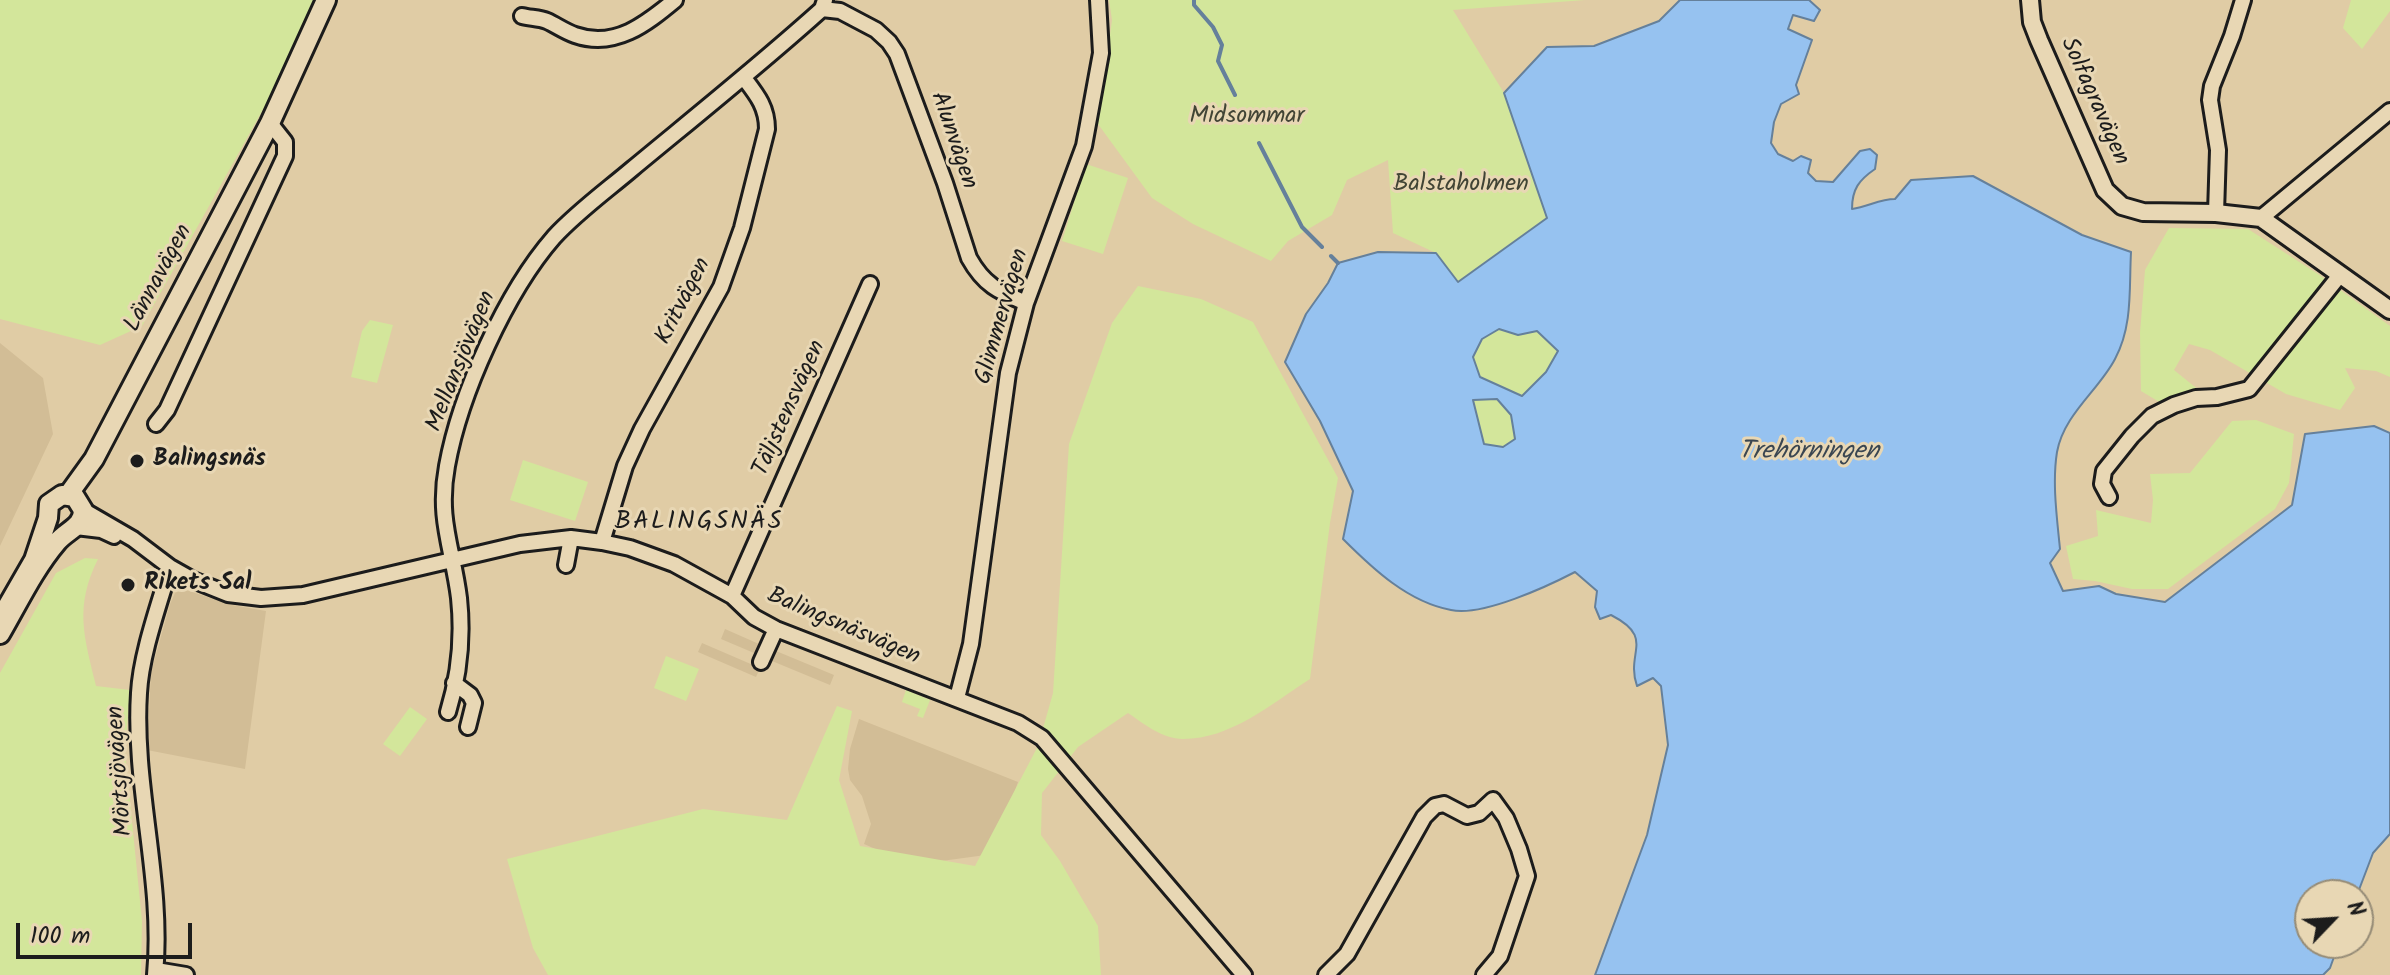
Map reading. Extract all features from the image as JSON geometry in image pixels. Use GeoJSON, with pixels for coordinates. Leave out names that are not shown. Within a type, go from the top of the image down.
{"type":"FeatureCollection","features":[{"type":"Feature","properties":{"kind":"main road","name":"Lännavägen"},"geometry":{"type":"LineString","coordinates":[[0,634],[41,563],[75,513],[94,459],[270,123],[326,0]]}},
{"type":"Feature","properties":{"kind":"main road","name":"Lännavägen"},"geometry":{"type":"LineString","coordinates":[[0,619],[34,560],[52,500],[75,513]]}},
{"type":"Feature","properties":{"kind":"main road"},"geometry":{"type":"LineString","coordinates":[[48,518],[57,529],[75,513]]}},
{"type":"Feature","properties":{"kind":"street"},"geometry":{"type":"LineString","coordinates":[[522,16],[546,21],[582,37],[609,39],[646,24],[675,0]]}},
{"type":"Feature","properties":{"kind":"street","name":"Glimmervägen"},"geometry":{"type":"LineString","coordinates":[[957,698],[971,644],[1008,373],[1026,303],[1084,146],[1101,53],[1098,0]]}},
{"type":"Feature","properties":{"kind":"street","name":"Solfagravägen"},"geometry":{"type":"LineString","coordinates":[[2030,0],[2039,40],[2105,190],[2122,206],[2143,212],[2216,213],[2261,218],[2390,310]]}},
{"type":"Feature","properties":{"kind":"street"},"geometry":{"type":"LineString","coordinates":[[2216,213],[2218,150],[2210,100],[2212,86],[2243,0]]}},
{"type":"Feature","properties":{"kind":"street","name":"Alunvägen"},"geometry":{"type":"LineString","coordinates":[[824,4],[876,30],[889,42],[906,73],[969,258],[980,278],[998,291],[1026,303]]}},
{"type":"Feature","properties":{"kind":"street","name":"Mellansjövägen"},"geometry":{"type":"LineString","coordinates":[[448,712],[459,656],[460,619],[443,513],[447,466],[464,406],[500,316],[556,235],[744,78],[824,4]]}},
{"type":"Feature","properties":{"kind":"street","name":"Kritvägen"},"geometry":{"type":"LineString","coordinates":[[602,542],[625,466],[642,429],[721,287],[742,228],[767,129],[767,116],[759,97],[744,78]]}},
{"type":"Feature","properties":{"kind":"street"},"geometry":{"type":"LineString","coordinates":[[2261,218],[2390,111]]}},
{"type":"Feature","properties":{"kind":"street"},"geometry":{"type":"LineString","coordinates":[[156,424],[167,410],[285,156],[285,142],[270,123]]}},
{"type":"Feature","properties":{"kind":"street"},"geometry":{"type":"LineString","coordinates":[[2109,497],[2102,484],[2104,471],[2152,416],[2196,398],[2217,397],[2249,389],[2340,275]]}},
{"type":"Feature","properties":{"kind":"street","name":"Täljstensvägen"},"geometry":{"type":"LineString","coordinates":[[732,596],[870,284]]}},
{"type":"Feature","properties":{"kind":"street","name":"Balingsnäsvägen"},"geometry":{"type":"LineString","coordinates":[[75,513],[101,530],[148,551],[170,567],[228,594],[277,598],[303,595],[520,544],[571,538],[630,548],[674,564],[732,596],[754,617],[776,629],[957,698],[1018,723],[1042,738],[1244,975]]}},
{"type":"Feature","properties":{"kind":"street"},"geometry":{"type":"LineString","coordinates":[[566,565],[571,538]]}},
{"type":"Feature","properties":{"kind":"street","name":"Mörtsjövägen"},"geometry":{"type":"LineString","coordinates":[[156,972],[153,872],[140,755],[139,690],[152,628],[170,567]]}},
{"type":"Feature","properties":{"kind":"street"},"geometry":{"type":"LineString","coordinates":[[761,662],[776,629]]}},
{"type":"Feature","properties":{"kind":"street"},"geometry":{"type":"LineString","coordinates":[[454,683],[470,695],[474,703],[468,727]]}},
{"type":"Feature","properties":{"kind":"street"},"geometry":{"type":"LineString","coordinates":[[1326,975],[1347,954],[1424,817],[1435,806],[1444,804],[1467,816],[1479,813],[1493,800],[1506,818],[1527,876],[1500,956],[1484,975]]}},
{"type":"Feature","properties":{"kind":"street"},"geometry":{"type":"LineString","coordinates":[[156,972],[186,975]]}},
{"type":"Feature","properties":{"kind":"shaded area"},"geometry":{"type":"Polygon","coordinates":[[[0,343],[43,378],[53,434],[0,546],[0,343]]]}},
{"type":"Feature","properties":{"kind":"shaded area"},"geometry":{"type":"Polygon","coordinates":[[[183,589],[232,605],[266,611],[245,769],[147,750],[151,672],[170,604],[175,593],[183,589]]]}},
{"type":"Feature","properties":{"kind":"shaded area"},"geometry":{"type":"Polygon","coordinates":[[[725,629],[759,644],[754,653],[721,639],[725,629]]]}},
{"type":"Feature","properties":{"kind":"shaded area"},"geometry":{"type":"Polygon","coordinates":[[[702,643],[760,668],[756,677],[698,652],[702,643]]]}},
{"type":"Feature","properties":{"kind":"shaded area"},"geometry":{"type":"Polygon","coordinates":[[[776,651],[834,675],[830,685],[772,661],[776,651]]]}},
{"type":"Feature","properties":{"kind":"shaded area"},"geometry":{"type":"Polygon","coordinates":[[[859,719],[1018,782],[993,854],[912,865],[864,844],[871,824],[862,796],[850,780],[848,769],[859,719]]]}},
{"type":"Feature","properties":{"kind":"green space"},"geometry":{"type":"Polygon","coordinates":[[[0,0],[319,0],[304,36],[142,326],[100,345],[0,319],[0,0]]]}},
{"type":"Feature","properties":{"kind":"green space","name":"Midsommar"},"geometry":{"type":"Polygon","coordinates":[[[1109,0],[1585,0],[1453,10],[1504,93],[1547,218],[1457,282],[1436,253],[1393,233],[1388,160],[1347,180],[1332,215],[1288,241],[1271,261],[1193,224],[1152,198],[1098,124],[1112,20],[1109,0]]]}},
{"type":"Feature","properties":{"kind":"green space"},"geometry":{"type":"Polygon","coordinates":[[[2351,0],[2390,0],[2390,11],[2362,49],[2343,28],[2351,0]]]}},
{"type":"Feature","properties":{"kind":"green space"},"geometry":{"type":"Polygon","coordinates":[[[1086,164],[1128,178],[1103,254],[1062,241],[1086,164]]]}},
{"type":"Feature","properties":{"kind":"green space"},"geometry":{"type":"Polygon","coordinates":[[[2169,228],[2248,229],[2318,274],[2390,326],[2390,377],[2376,371],[2345,368],[2355,388],[2340,410],[2286,394],[2210,350],[2189,344],[2174,370],[2200,391],[2166,406],[2141,391],[2140,333],[2145,270],[2169,228]]]}},
{"type":"Feature","properties":{"kind":"green space"},"geometry":{"type":"Polygon","coordinates":[[[1138,286],[1201,299],[1253,322],[1338,478],[1310,679],[1234,727],[1201,737],[1183,739],[1168,736],[1128,713],[1078,747],[1042,793],[1041,835],[1098,926],[1101,975],[548,975],[533,948],[507,859],[703,809],[787,820],[837,706],[852,711],[839,780],[860,846],[975,866],[1038,746],[1053,693],[1069,444],[1112,323],[1138,286]]]}},
{"type":"Feature","properties":{"kind":"green space"},"geometry":{"type":"Polygon","coordinates":[[[370,320],[393,325],[377,383],[351,377],[362,331],[370,320]]]}},
{"type":"Feature","properties":{"kind":"green space"},"geometry":{"type":"Polygon","coordinates":[[[1499,329],[1518,335],[1537,331],[1558,351],[1546,372],[1522,396],[1480,377],[1473,357],[1482,339],[1499,329]]]}},
{"type":"Feature","properties":{"kind":"green space"},"geometry":{"type":"Polygon","coordinates":[[[1498,399],[1511,415],[1515,439],[1503,447],[1484,444],[1473,400],[1498,399]]]}},
{"type":"Feature","properties":{"kind":"green space"},"geometry":{"type":"Polygon","coordinates":[[[2256,420],[2294,434],[2289,483],[2275,509],[2168,589],[2132,589],[2073,579],[2066,546],[2098,536],[2096,510],[2151,523],[2153,500],[2150,474],[2190,473],[2232,421],[2256,420]]]}},
{"type":"Feature","properties":{"kind":"green space"},"geometry":{"type":"Polygon","coordinates":[[[523,460],[588,482],[575,521],[510,500],[523,460]]]}},
{"type":"Feature","properties":{"kind":"green space"},"geometry":{"type":"Polygon","coordinates":[[[85,558],[98,559],[84,607],[85,637],[96,686],[130,690],[125,752],[142,921],[141,975],[0,975],[0,673],[56,573],[85,558]]]}},
{"type":"Feature","properties":{"kind":"green space"},"geometry":{"type":"Polygon","coordinates":[[[666,656],[699,669],[686,701],[654,688],[666,656]]]}},
{"type":"Feature","properties":{"kind":"green space"},"geometry":{"type":"Polygon","coordinates":[[[906,690],[930,700],[923,718],[917,716],[920,709],[902,702],[906,690]]]}},
{"type":"Feature","properties":{"kind":"green space"},"geometry":{"type":"Polygon","coordinates":[[[410,707],[427,719],[400,756],[383,744],[410,707]]]}},
{"type":"Feature","properties":{"kind":"water","name":"Trehörningen"},"geometry":{"type":"Polygon","coordinates":[[[1680,0],[1809,0],[1820,10],[1814,21],[1793,15],[1788,29],[1812,40],[1796,85],[1799,94],[1781,104],[1774,122],[1771,143],[1778,154],[1793,161],[1801,156],[1811,160],[1808,173],[1816,181],[1833,182],[1860,151],[1870,149],[1877,155],[1875,169],[1858,186],[1852,209],[1895,199],[1911,180],[1973,176],[2082,235],[2131,252],[2129,307],[2121,346],[2108,370],[2074,414],[2057,452],[2055,488],[2060,549],[2050,563],[2063,591],[2099,586],[2116,594],[2165,602],[2292,505],[2305,434],[2374,426],[2390,433],[2390,834],[2373,853],[2363,879],[2294,879],[2294,959],[2333,959],[2323,975],[1595,975],[1647,835],[1668,745],[1661,686],[1653,678],[1637,686],[1634,674],[1636,639],[1632,631],[1611,615],[1600,619],[1595,607],[1597,591],[1575,572],[1497,605],[1464,611],[1420,600],[1379,573],[1343,539],[1353,491],[1320,421],[1285,362],[1306,314],[1338,263],[1378,252],[1436,253],[1458,282],[1547,218],[1504,93],[1547,47],[1594,46],[1659,21],[1680,0]],[[1499,329],[1482,339],[1473,357],[1480,377],[1522,396],[1546,372],[1558,351],[1537,331],[1518,335],[1499,329]],[[1497,399],[1473,400],[1484,444],[1503,447],[1515,439],[1511,415],[1497,399]]]}},
{"type":"Feature","properties":{"kind":"waterway"},"geometry":{"type":"LineString","coordinates":[[1194,0],[1194,5],[1213,27],[1222,45],[1218,61],[1235,95]]}},
{"type":"Feature","properties":{"kind":"waterway"},"geometry":{"type":"LineString","coordinates":[[1259,143],[1302,227],[1322,247]]}},
{"type":"Feature","properties":{"kind":"waterway"},"geometry":{"type":"LineString","coordinates":[[1331,256],[1338,263]]}},
{"type":"Feature","properties":{"kind":"place","name":"Balingsnäs"},"geometry":{"type":"Point","coordinates":[137,461]}},
{"type":"Feature","properties":{"kind":"place","name":"Rikets Sal"},"geometry":{"type":"Point","coordinates":[128,585]}},
{"type":"Feature","properties":{"kind":"district","name":"BALINGSNÄS"},"geometry":{"type":"Point","coordinates":[699,524]}},
{"type":"Feature","properties":{"kind":"park label","name":"Balstaholmen"},"geometry":{"type":"Point","coordinates":[1461,186]}}]}
